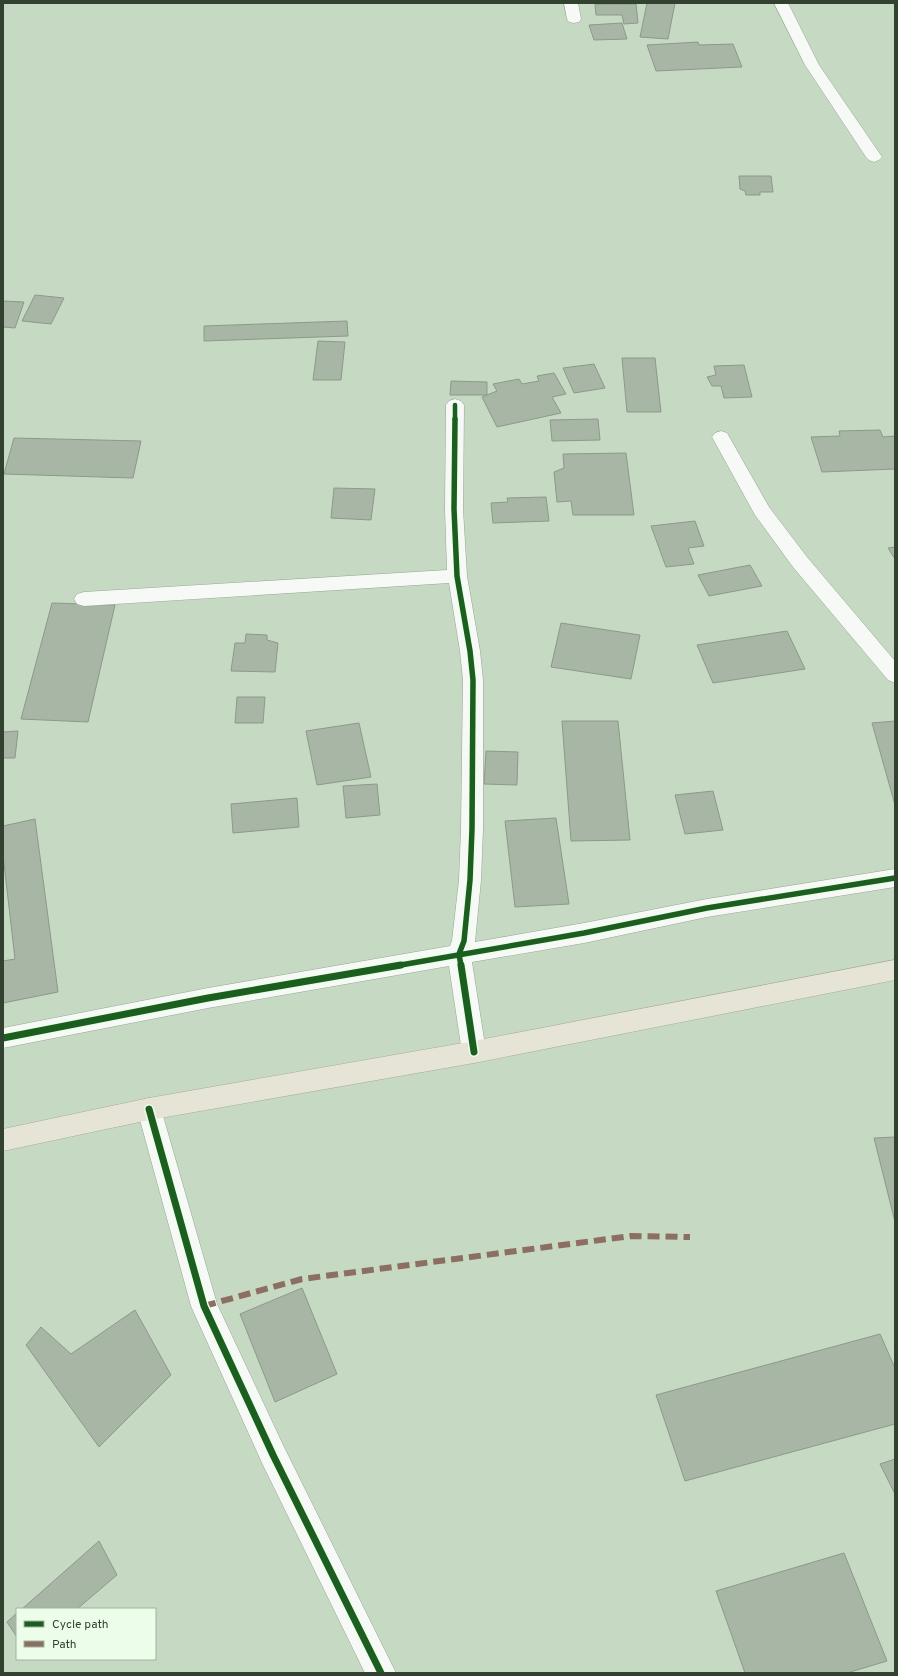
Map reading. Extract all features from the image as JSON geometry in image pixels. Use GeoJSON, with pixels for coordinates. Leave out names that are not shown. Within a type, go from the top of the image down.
{"type":"FeatureCollection","features":[{"type":"Feature","properties":{"kind":"highway"},"geometry":{"type":"LineString","coordinates":[[3,1140],[149,1109],[474,1052],[895,970]]}},
{"type":"Feature","properties":{"kind":"street"},"geometry":{"type":"LineString","coordinates":[[571,3],[574,19]]}},
{"type":"Feature","properties":{"kind":"street"},"geometry":{"type":"LineString","coordinates":[[781,3],[812,65],[874,157]]}},
{"type":"Feature","properties":{"kind":"street"},"geometry":{"type":"LineString","coordinates":[[455,405],[454,509],[458,576],[470,651],[472,680],[472,829],[470,880],[464,940],[459,954],[474,1052]]}},
{"type":"Feature","properties":{"kind":"street"},"geometry":{"type":"LineString","coordinates":[[721,437],[762,510],[800,562],[895,675]]}},
{"type":"Feature","properties":{"kind":"street"},"geometry":{"type":"LineString","coordinates":[[84,599],[458,576]]}},
{"type":"Feature","properties":{"kind":"street"},"geometry":{"type":"LineString","coordinates":[[3,1038],[208,998],[584,933],[707,908],[895,878]]}},
{"type":"Feature","properties":{"kind":"street"},"geometry":{"type":"LineString","coordinates":[[149,1109],[204,1306],[273,1455],[381,1673]]}},
{"type":"Feature","properties":{"kind":"building"},"geometry":{"type":"Polygon","coordinates":[[[647,3],[675,3],[668,39],[640,37],[647,3]]]}},
{"type":"Feature","properties":{"kind":"building"},"geometry":{"type":"Polygon","coordinates":[[[595,4],[636,4],[638,23],[624,24],[622,15],[596,15],[595,4]]]}},
{"type":"Feature","properties":{"kind":"building"},"geometry":{"type":"Polygon","coordinates":[[[622,23],[627,39],[594,40],[589,25],[622,23]]]}},
{"type":"Feature","properties":{"kind":"building"},"geometry":{"type":"Polygon","coordinates":[[[698,42],[699,45],[733,44],[742,67],[656,71],[647,45],[698,42]]]}},
{"type":"Feature","properties":{"kind":"building"},"geometry":{"type":"Polygon","coordinates":[[[739,176],[771,176],[773,192],[760,192],[760,195],[746,195],[745,191],[740,189],[739,176]]]}},
{"type":"Feature","properties":{"kind":"building"},"geometry":{"type":"Polygon","coordinates":[[[35,295],[64,298],[51,324],[22,321],[35,295]]]}},
{"type":"Feature","properties":{"kind":"building"},"geometry":{"type":"Polygon","coordinates":[[[3,301],[24,302],[15,328],[3,327],[3,301]]]}},
{"type":"Feature","properties":{"kind":"building"},"geometry":{"type":"Polygon","coordinates":[[[347,321],[348,336],[204,341],[204,326],[347,321]]]}},
{"type":"Feature","properties":{"kind":"building"},"geometry":{"type":"Polygon","coordinates":[[[318,341],[345,342],[341,380],[313,380],[318,341]]]}},
{"type":"Feature","properties":{"kind":"building"},"geometry":{"type":"Polygon","coordinates":[[[622,358],[655,358],[661,412],[627,412],[622,358]]]}},
{"type":"Feature","properties":{"kind":"building"},"geometry":{"type":"Polygon","coordinates":[[[594,364],[605,388],[574,393],[563,368],[594,364]]]}},
{"type":"Feature","properties":{"kind":"building"},"geometry":{"type":"Polygon","coordinates":[[[744,365],[752,397],[724,398],[721,386],[712,386],[707,377],[716,375],[714,366],[744,365]]]}},
{"type":"Feature","properties":{"kind":"building"},"geometry":{"type":"Polygon","coordinates":[[[554,373],[566,394],[552,397],[561,413],[497,427],[482,397],[497,391],[493,384],[519,379],[522,384],[539,381],[537,376],[554,373]]]}},
{"type":"Feature","properties":{"kind":"building"},"geometry":{"type":"Polygon","coordinates":[[[451,381],[487,382],[487,395],[450,395],[451,381]]]}},
{"type":"Feature","properties":{"kind":"building"},"geometry":{"type":"Polygon","coordinates":[[[598,419],[600,440],[552,441],[550,420],[598,419]]]}},
{"type":"Feature","properties":{"kind":"building"},"geometry":{"type":"Polygon","coordinates":[[[880,430],[883,437],[895,436],[895,469],[822,472],[811,437],[840,436],[839,431],[880,430]]]}},
{"type":"Feature","properties":{"kind":"building"},"geometry":{"type":"Polygon","coordinates":[[[14,438],[141,441],[133,478],[4,474],[14,438]]]}},
{"type":"Feature","properties":{"kind":"building"},"geometry":{"type":"Polygon","coordinates":[[[626,453],[634,515],[573,515],[571,501],[557,502],[554,472],[564,468],[563,454],[626,453]]]}},
{"type":"Feature","properties":{"kind":"building"},"geometry":{"type":"Polygon","coordinates":[[[334,488],[375,489],[371,520],[331,518],[334,488]]]}},
{"type":"Feature","properties":{"kind":"building"},"geometry":{"type":"Polygon","coordinates":[[[546,497],[549,521],[493,523],[491,503],[508,502],[507,498],[546,497]]]}},
{"type":"Feature","properties":{"kind":"building"},"geometry":{"type":"Polygon","coordinates":[[[695,521],[704,546],[688,548],[694,564],[666,567],[651,526],[695,521]]]}},
{"type":"Feature","properties":{"kind":"building"},"geometry":{"type":"Polygon","coordinates":[[[895,547],[895,559],[888,548],[895,547]]]}},
{"type":"Feature","properties":{"kind":"building"},"geometry":{"type":"Polygon","coordinates":[[[750,565],[762,586],[709,596],[698,575],[750,565]]]}},
{"type":"Feature","properties":{"kind":"building"},"geometry":{"type":"Polygon","coordinates":[[[52,603],[115,605],[88,722],[21,719],[52,603]]]}},
{"type":"Feature","properties":{"kind":"building"},"geometry":{"type":"Polygon","coordinates":[[[561,623],[640,635],[631,679],[551,667],[561,623]]]}},
{"type":"Feature","properties":{"kind":"building"},"geometry":{"type":"Polygon","coordinates":[[[787,631],[805,669],[713,683],[697,645],[787,631]]]}},
{"type":"Feature","properties":{"kind":"building"},"geometry":{"type":"Polygon","coordinates":[[[246,634],[267,635],[267,640],[278,643],[275,672],[231,671],[235,643],[245,643],[246,634]]]}},
{"type":"Feature","properties":{"kind":"building"},"geometry":{"type":"Polygon","coordinates":[[[237,697],[265,697],[263,723],[235,723],[237,697]]]}},
{"type":"Feature","properties":{"kind":"building"},"geometry":{"type":"Polygon","coordinates":[[[562,721],[618,721],[630,840],[571,841],[562,721]]]}},
{"type":"Feature","properties":{"kind":"building"},"geometry":{"type":"Polygon","coordinates":[[[895,721],[895,805],[872,723],[895,721]]]}},
{"type":"Feature","properties":{"kind":"building"},"geometry":{"type":"Polygon","coordinates":[[[359,723],[371,777],[317,785],[306,731],[359,723]]]}},
{"type":"Feature","properties":{"kind":"building"},"geometry":{"type":"Polygon","coordinates":[[[18,731],[15,758],[3,758],[3,732],[18,731]]]}},
{"type":"Feature","properties":{"kind":"building"},"geometry":{"type":"Polygon","coordinates":[[[486,751],[518,752],[517,785],[484,784],[486,751]]]}},
{"type":"Feature","properties":{"kind":"building"},"geometry":{"type":"Polygon","coordinates":[[[377,784],[380,815],[346,818],[343,786],[377,784]]]}},
{"type":"Feature","properties":{"kind":"building"},"geometry":{"type":"Polygon","coordinates":[[[713,791],[723,830],[685,834],[675,795],[713,791]]]}},
{"type":"Feature","properties":{"kind":"building"},"geometry":{"type":"Polygon","coordinates":[[[297,798],[299,827],[233,833],[231,804],[297,798]]]}},
{"type":"Feature","properties":{"kind":"building"},"geometry":{"type":"Polygon","coordinates":[[[556,818],[569,904],[515,907],[505,821],[556,818]]]}},
{"type":"Feature","properties":{"kind":"building"},"geometry":{"type":"Polygon","coordinates":[[[35,819],[58,992],[3,1003],[3,961],[15,959],[3,855],[3,826],[35,819]]]}},
{"type":"Feature","properties":{"kind":"building"},"geometry":{"type":"Polygon","coordinates":[[[895,1137],[895,1222],[874,1138],[895,1137]]]}},
{"type":"Feature","properties":{"kind":"building"},"geometry":{"type":"Polygon","coordinates":[[[302,1288],[337,1374],[275,1402],[240,1314],[302,1288]]]}},
{"type":"Feature","properties":{"kind":"building"},"geometry":{"type":"Polygon","coordinates":[[[135,1310],[171,1375],[99,1447],[26,1345],[41,1327],[71,1354],[135,1310]]]}},
{"type":"Feature","properties":{"kind":"building"},"geometry":{"type":"Polygon","coordinates":[[[880,1334],[895,1368],[895,1424],[685,1481],[656,1395],[880,1334]]]}},
{"type":"Feature","properties":{"kind":"building"},"geometry":{"type":"Polygon","coordinates":[[[895,1459],[895,1494],[880,1464],[895,1459]]]}},
{"type":"Feature","properties":{"kind":"building"},"geometry":{"type":"Polygon","coordinates":[[[99,1541],[117,1575],[78,1608],[23,1608],[99,1541]]]}},
{"type":"Feature","properties":{"kind":"building"},"geometry":{"type":"Polygon","coordinates":[[[844,1553],[887,1661],[847,1673],[745,1673],[716,1591],[844,1553]]]}},
{"type":"Feature","properties":{"kind":"building"},"geometry":{"type":"Polygon","coordinates":[[[16,1614],[16,1636],[7,1622],[16,1614]]]}},
{"type":"Feature","properties":{"kind":"marked path"},"geometry":{"type":"LineString","coordinates":[[204,1306],[302,1279],[631,1236],[690,1237]]}},
{"type":"Feature","properties":{"kind":"cycle path"},"geometry":{"type":"LineString","coordinates":[[455,405],[454,509],[457,576],[470,651],[473,680],[472,829],[470,880],[464,941],[459,954],[474,1052]]}},
{"type":"Feature","properties":{"kind":"cycle path"},"geometry":{"type":"LineString","coordinates":[[3,1038],[208,998],[584,933],[707,908],[895,878]]}},
{"type":"Feature","properties":{"kind":"cycle path"},"geometry":{"type":"LineString","coordinates":[[149,1109],[204,1306],[273,1455],[381,1673]]}}]}
